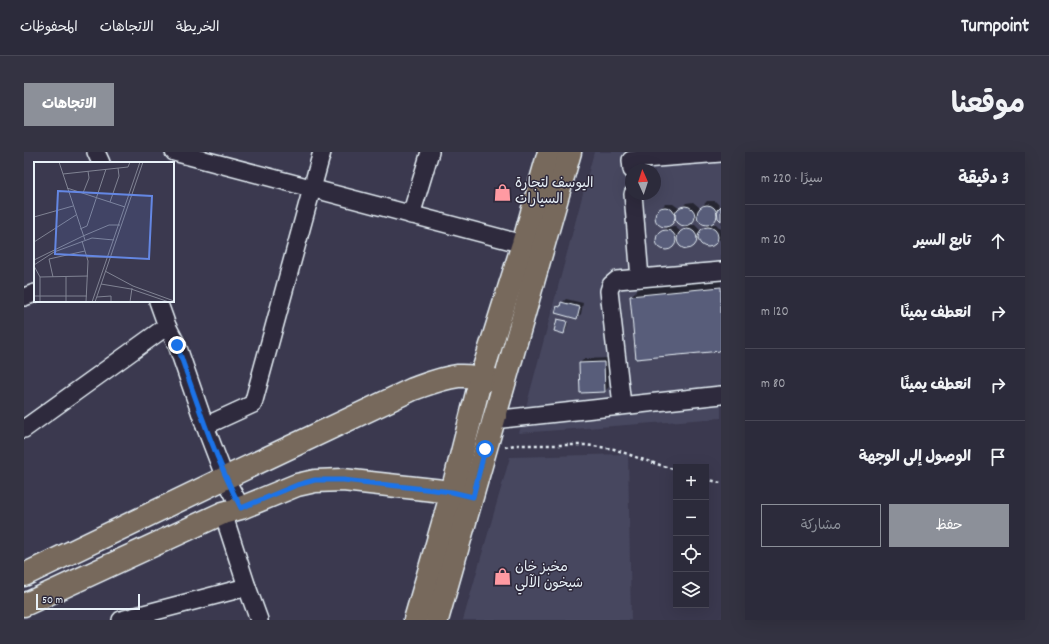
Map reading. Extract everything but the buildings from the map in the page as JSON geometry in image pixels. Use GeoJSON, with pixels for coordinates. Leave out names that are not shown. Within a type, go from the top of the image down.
{"type":"FeatureCollection","features":[{"type":"Feature","properties":{"kind":"main road"},"geometry":{"type":"LineString","coordinates":[[415,620],[452,492],[481,378],[523,244],[549,152]]}},
{"type":"Feature","properties":{"kind":"main road"},"geometry":{"type":"LineString","coordinates":[[437,620],[570,152]]}},
{"type":"Feature","properties":{"kind":"main road"},"geometry":{"type":"LineString","coordinates":[[24,575],[413,389],[439,380],[458,376],[504,382]]}},
{"type":"Feature","properties":{"kind":"main road"},"geometry":{"type":"LineString","coordinates":[[24,605],[232,511],[297,485],[315,480],[343,480],[452,492],[473,497]]}},
{"type":"Feature","properties":{"kind":"street"},"geometry":{"type":"LineString","coordinates":[[96,152],[101,162]]}},
{"type":"Feature","properties":{"kind":"street"},"geometry":{"type":"LineString","coordinates":[[174,152],[215,157],[312,189],[523,244]]}},
{"type":"Feature","properties":{"kind":"street"},"geometry":{"type":"LineString","coordinates":[[205,426],[253,404],[322,152]]}},
{"type":"Feature","properties":{"kind":"street"},"geometry":{"type":"LineString","coordinates":[[411,215],[430,152]]}},
{"type":"Feature","properties":{"kind":"street"},"geometry":{"type":"LineString","coordinates":[[631,164],[631,160],[721,153]]}},
{"type":"Feature","properties":{"kind":"street"},"geometry":{"type":"LineString","coordinates":[[634,200],[640,278]]}},
{"type":"Feature","properties":{"kind":"street"},"geometry":{"type":"LineString","coordinates":[[622,405],[609,291],[611,285],[617,280],[721,271]]}},
{"type":"Feature","properties":{"kind":"street"},"geometry":{"type":"LineString","coordinates":[[24,297],[34,293]]}},
{"type":"Feature","properties":{"kind":"street"},"geometry":{"type":"LineString","coordinates":[[158,302],[167,326],[177,345],[225,478],[247,587],[259,620]]}},
{"type":"Feature","properties":{"kind":"street"},"geometry":{"type":"LineString","coordinates":[[24,429],[167,326]]}},
{"type":"Feature","properties":{"kind":"street"},"geometry":{"type":"LineString","coordinates":[[493,420],[721,395]]}},
{"type":"Feature","properties":{"kind":"street"},"geometry":{"type":"LineString","coordinates":[[121,620],[247,587]]}},
{"type":"Feature","properties":{"kind":"path"},"geometry":{"type":"LineString","coordinates":[[485,449],[515,445],[586,445],[614,449],[673,469]]}},
{"type":"Feature","properties":{"kind":"path"},"geometry":{"type":"LineString","coordinates":[[709,480],[721,483]]}},
{"type":"Feature","properties":{"kind":"shaded area"},"geometry":{"type":"Polygon","coordinates":[[[594,152],[721,152],[721,418],[519,433],[594,152]]]}},
{"type":"Feature","properties":{"kind":"shaded area"},"geometry":{"type":"Polygon","coordinates":[[[628,454],[631,620],[463,620],[510,457],[628,454]]]}},
{"type":"Feature","properties":{"kind":"place","name":"اليوسف لتجارة السيارات"},"geometry":{"type":"Point","coordinates":[502,192]}},
{"type":"Feature","properties":{"kind":"place","name":"مخبز خان شيخون الآلي"},"geometry":{"type":"Point","coordinates":[502,576]}},
{"type":"Feature","properties":{"kind":"route"},"geometry":{"type":"LineString","coordinates":[[177,345],[225,478],[241,508],[297,485],[315,480],[343,480],[452,492],[473,497],[485,449]]}}]}
